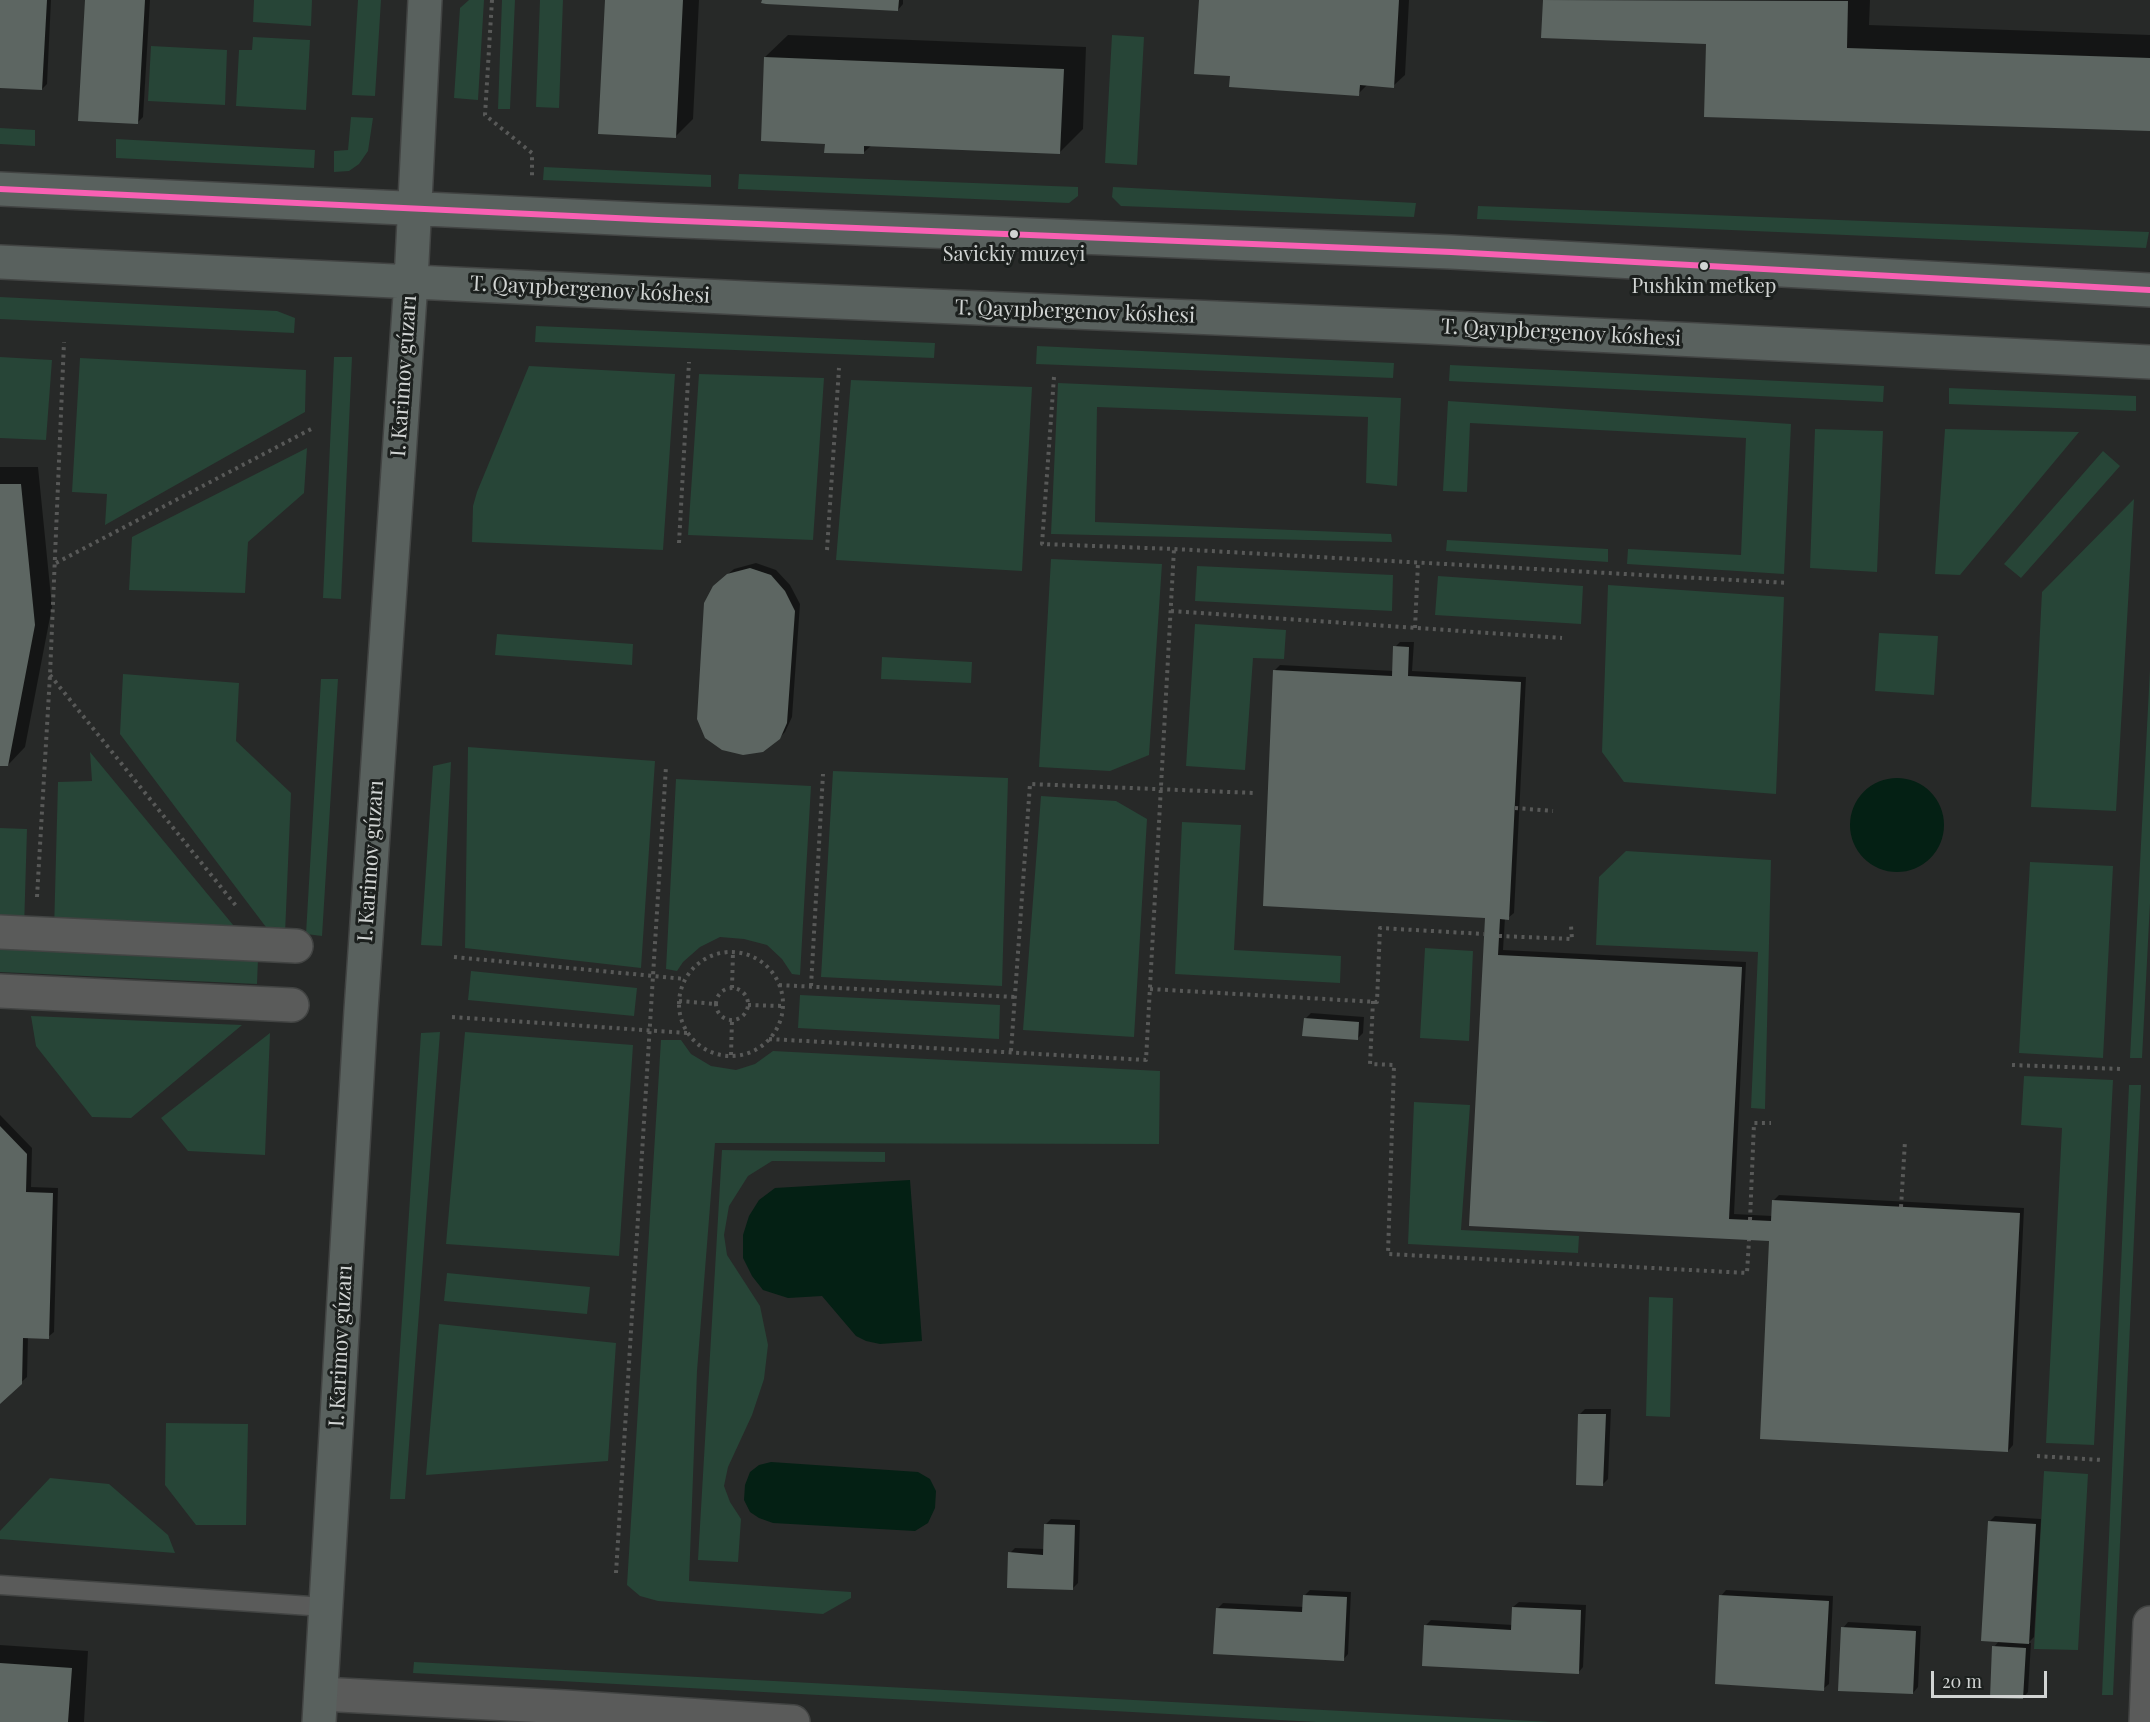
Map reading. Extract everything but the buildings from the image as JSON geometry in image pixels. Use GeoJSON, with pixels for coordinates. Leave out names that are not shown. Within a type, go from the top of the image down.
{"type":"FeatureCollection","features":[{"type":"Feature","properties":{"kind":"main road","name":"I. Karimov gúzarı"},"geometry":{"type":"LineString","coordinates":[[320,1708],[360,1011],[411,281],[425,0]]}},
{"type":"Feature","properties":{"kind":"main road"},"geometry":{"type":"LineString","coordinates":[[0,189],[658,220],[1439,251],[2150,290]]}},
{"type":"Feature","properties":{"kind":"main road","name":"T. Qayıpbergenov kóshesi"},"geometry":{"type":"LineString","coordinates":[[0,262],[2150,362]]}},
{"type":"Feature","properties":{"kind":"street"},"geometry":{"type":"LineString","coordinates":[[0,932],[282,945]]}},
{"type":"Feature","properties":{"kind":"street"},"geometry":{"type":"LineString","coordinates":[[0,991],[292,1005]]}},
{"type":"Feature","properties":{"kind":"street"},"geometry":{"type":"LineString","coordinates":[[2146,1722],[2150,1623]]}},
{"type":"Feature","properties":{"kind":"street"},"geometry":{"type":"LineString","coordinates":[[320,1708],[565,1707],[793,1722]]}},
{"type":"Feature","properties":{"kind":"lane"},"geometry":{"type":"LineString","coordinates":[[0,1585],[325,1607]]}},
{"type":"Feature","properties":{"kind":"path"},"geometry":{"type":"LineString","coordinates":[[492,0],[485,115],[532,153],[532,179]]}},
{"type":"Feature","properties":{"kind":"path"},"geometry":{"type":"LineString","coordinates":[[35,933],[56,563],[64,342]]}},
{"type":"Feature","properties":{"kind":"path"},"geometry":{"type":"LineString","coordinates":[[679,543],[689,362]]}},
{"type":"Feature","properties":{"kind":"path"},"geometry":{"type":"LineString","coordinates":[[827,550],[839,368]]}},
{"type":"Feature","properties":{"kind":"path"},"geometry":{"type":"LineString","coordinates":[[1054,377],[1042,544],[1174,549],[1788,583]]}},
{"type":"Feature","properties":{"kind":"path"},"geometry":{"type":"LineString","coordinates":[[56,563],[315,427]]}},
{"type":"Feature","properties":{"kind":"path"},"geometry":{"type":"LineString","coordinates":[[769,1039],[1146,1060],[1174,549]]}},
{"type":"Feature","properties":{"kind":"path"},"geometry":{"type":"LineString","coordinates":[[1415,628],[1418,562]]}},
{"type":"Feature","properties":{"kind":"path"},"geometry":{"type":"LineString","coordinates":[[1171,611],[1562,638]]}},
{"type":"Feature","properties":{"kind":"path"},"geometry":{"type":"LineString","coordinates":[[50,675],[282,945]]}},
{"type":"Feature","properties":{"kind":"path"},"geometry":{"type":"LineString","coordinates":[[616,1573],[666,766]]}},
{"type":"Feature","properties":{"kind":"path"},"geometry":{"type":"LineString","coordinates":[[811,986],[823,774]]}},
{"type":"Feature","properties":{"kind":"path"},"geometry":{"type":"LineString","coordinates":[[1011,1052],[1030,784],[1256,793]]}},
{"type":"Feature","properties":{"kind":"path"},"geometry":{"type":"LineString","coordinates":[[1515,808],[1553,811]]}},
{"type":"Feature","properties":{"kind":"path"},"geometry":{"type":"LineString","coordinates":[[1500,936],[1572,939],[1571,926]]}},
{"type":"Feature","properties":{"kind":"path"},"geometry":{"type":"LineString","coordinates":[[1150,988],[1377,1002],[1380,928],[1484,934]]}},
{"type":"Feature","properties":{"kind":"path"},"geometry":{"type":"LineString","coordinates":[[732,988],[733,952]]}},
{"type":"Feature","properties":{"kind":"path"},"geometry":{"type":"LineString","coordinates":[[733,952],[752,956],[765,964],[783,992],[783,1006],[778,1026],[769,1039],[757,1049],[741,1055],[724,1056],[707,1051],[692,1040],[682,1025],[680,989],[685,979],[701,960],[717,953],[733,952]]}},
{"type":"Feature","properties":{"kind":"path"},"geometry":{"type":"LineString","coordinates":[[454,957],[685,979]]}},
{"type":"Feature","properties":{"kind":"path"},"geometry":{"type":"LineString","coordinates":[[779,985],[1015,997]]}},
{"type":"Feature","properties":{"kind":"path"},"geometry":{"type":"LineString","coordinates":[[732,988],[745,995],[748,1005],[745,1015],[732,1020],[721,1016],[716,1004],[722,992],[732,988]]}},
{"type":"Feature","properties":{"kind":"path"},"geometry":{"type":"LineString","coordinates":[[679,1001],[716,1004]]}},
{"type":"Feature","properties":{"kind":"path"},"geometry":{"type":"LineString","coordinates":[[1373,1001],[1370,1064],[1395,1065],[1388,1254],[1747,1273],[1749,1240]]}},
{"type":"Feature","properties":{"kind":"path"},"geometry":{"type":"LineString","coordinates":[[748,1005],[783,1006]]}},
{"type":"Feature","properties":{"kind":"path"},"geometry":{"type":"LineString","coordinates":[[452,1017],[688,1033]]}},
{"type":"Feature","properties":{"kind":"path"},"geometry":{"type":"LineString","coordinates":[[731,1055],[732,1020]]}},
{"type":"Feature","properties":{"kind":"path"},"geometry":{"type":"LineString","coordinates":[[2012,1065],[2121,1069]]}},
{"type":"Feature","properties":{"kind":"path"},"geometry":{"type":"LineString","coordinates":[[1750,1220],[1754,1123],[1770,1123]]}},
{"type":"Feature","properties":{"kind":"path"},"geometry":{"type":"LineString","coordinates":[[1901,1207],[1905,1141]]}},
{"type":"Feature","properties":{"kind":"path"},"geometry":{"type":"LineString","coordinates":[[2037,1456],[2102,1460]]}},
{"type":"Feature","properties":{"kind":"shaded area"},"geometry":{"type":"Polygon","coordinates":[[[254,0],[312,0],[311,26],[253,22],[254,0]]]}},
{"type":"Feature","properties":{"kind":"shaded area"},"geometry":{"type":"Polygon","coordinates":[[[358,0],[381,0],[375,96],[352,95],[358,0]]]}},
{"type":"Feature","properties":{"kind":"shaded area"},"geometry":{"type":"Polygon","coordinates":[[[469,0],[484,0],[478,100],[454,98],[460,8],[469,0]]]}},
{"type":"Feature","properties":{"kind":"shaded area"},"geometry":{"type":"Polygon","coordinates":[[[502,0],[515,0],[510,109],[498,109],[502,0]]]}},
{"type":"Feature","properties":{"kind":"shaded area"},"geometry":{"type":"Polygon","coordinates":[[[540,0],[563,0],[559,108],[536,107],[540,0]]]}},
{"type":"Feature","properties":{"kind":"shaded area"},"geometry":{"type":"Polygon","coordinates":[[[1112,35],[1144,37],[1137,165],[1105,163],[1112,35]]]}},
{"type":"Feature","properties":{"kind":"shaded area"},"geometry":{"type":"Polygon","coordinates":[[[253,37],[310,40],[306,110],[236,106],[239,50],[252,50],[253,37]]]}},
{"type":"Feature","properties":{"kind":"shaded area"},"geometry":{"type":"Polygon","coordinates":[[[151,46],[227,50],[225,105],[148,101],[151,46]]]}},
{"type":"Feature","properties":{"kind":"shaded area"},"geometry":{"type":"Polygon","coordinates":[[[351,117],[373,118],[368,151],[359,164],[349,171],[334,172],[334,151],[348,150],[351,117]]]}},
{"type":"Feature","properties":{"kind":"shaded area"},"geometry":{"type":"Polygon","coordinates":[[[0,128],[35,130],[35,146],[0,144],[0,128]]]}},
{"type":"Feature","properties":{"kind":"shaded area"},"geometry":{"type":"Polygon","coordinates":[[[116,139],[315,150],[314,168],[116,158],[116,139]]]}},
{"type":"Feature","properties":{"kind":"shaded area"},"geometry":{"type":"Polygon","coordinates":[[[544,167],[711,175],[711,187],[543,180],[544,167]]]}},
{"type":"Feature","properties":{"kind":"shaded area"},"geometry":{"type":"Polygon","coordinates":[[[739,174],[1078,187],[1078,196],[1069,203],[738,189],[739,174]]]}},
{"type":"Feature","properties":{"kind":"shaded area"},"geometry":{"type":"Polygon","coordinates":[[[1113,187],[1416,203],[1414,217],[1121,206],[1112,197],[1113,187]]]}},
{"type":"Feature","properties":{"kind":"shaded area"},"geometry":{"type":"Polygon","coordinates":[[[1478,206],[2149,232],[2146,248],[1477,219],[1478,206]]]}},
{"type":"Feature","properties":{"kind":"shaded area"},"geometry":{"type":"Polygon","coordinates":[[[0,297],[277,311],[295,318],[294,333],[0,319],[0,297]]]}},
{"type":"Feature","properties":{"kind":"shaded area"},"geometry":{"type":"Polygon","coordinates":[[[536,326],[935,343],[934,358],[535,342],[536,326]]]}},
{"type":"Feature","properties":{"kind":"shaded area"},"geometry":{"type":"Polygon","coordinates":[[[1037,346],[1394,363],[1393,378],[1036,364],[1037,346]]]}},
{"type":"Feature","properties":{"kind":"shaded area"},"geometry":{"type":"Polygon","coordinates":[[[0,357],[52,360],[46,440],[0,438],[0,357]]]}},
{"type":"Feature","properties":{"kind":"shaded area"},"geometry":{"type":"Polygon","coordinates":[[[334,357],[352,357],[341,599],[323,598],[334,357]]]}},
{"type":"Feature","properties":{"kind":"shaded area"},"geometry":{"type":"Polygon","coordinates":[[[80,358],[306,370],[305,412],[105,525],[107,494],[72,492],[80,358]]]}},
{"type":"Feature","properties":{"kind":"shaded area"},"geometry":{"type":"Polygon","coordinates":[[[1450,365],[1884,386],[1883,402],[1449,381],[1450,365]]]}},
{"type":"Feature","properties":{"kind":"shaded area"},"geometry":{"type":"Polygon","coordinates":[[[529,366],[675,374],[663,550],[472,542],[473,506],[477,492],[529,366]]]}},
{"type":"Feature","properties":{"kind":"shaded area"},"geometry":{"type":"Polygon","coordinates":[[[699,374],[824,378],[813,540],[688,535],[699,374]]]}},
{"type":"Feature","properties":{"kind":"shaded area"},"geometry":{"type":"Polygon","coordinates":[[[851,380],[1032,387],[1022,571],[836,560],[851,380]]]}},
{"type":"Feature","properties":{"kind":"shaded area"},"geometry":{"type":"Polygon","coordinates":[[[1058,383],[1401,398],[1397,486],[1366,483],[1368,417],[1097,407],[1095,522],[1391,534],[1392,542],[1051,534],[1058,383]]]}},
{"type":"Feature","properties":{"kind":"shaded area"},"geometry":{"type":"Polygon","coordinates":[[[1949,388],[2136,396],[2136,411],[1949,404],[1949,388]]]}},
{"type":"Feature","properties":{"kind":"shaded area"},"geometry":{"type":"Polygon","coordinates":[[[1448,401],[1791,424],[1784,574],[1627,564],[1628,549],[1741,555],[1746,438],[1470,423],[1467,492],[1443,491],[1448,401]]]}},
{"type":"Feature","properties":{"kind":"shaded area"},"geometry":{"type":"Polygon","coordinates":[[[1815,429],[1883,431],[1877,572],[1810,568],[1815,429]]]}},
{"type":"Feature","properties":{"kind":"shaded area"},"geometry":{"type":"Polygon","coordinates":[[[1945,429],[2079,432],[1960,575],[1935,574],[1945,429]]]}},
{"type":"Feature","properties":{"kind":"shaded area"},"geometry":{"type":"Polygon","coordinates":[[[307,448],[304,493],[248,542],[245,593],[129,590],[132,537],[307,448]]]}},
{"type":"Feature","properties":{"kind":"shaded area"},"geometry":{"type":"Polygon","coordinates":[[[2103,451],[2120,466],[2021,578],[2004,564],[2103,451]]]}},
{"type":"Feature","properties":{"kind":"shaded area"},"geometry":{"type":"Polygon","coordinates":[[[2134,499],[2116,811],[2031,807],[2042,592],[2134,499]]]}},
{"type":"Feature","properties":{"kind":"shaded area"},"geometry":{"type":"Polygon","coordinates":[[[1447,540],[1608,549],[1608,562],[1446,551],[1447,540]]]}},
{"type":"Feature","properties":{"kind":"shaded area"},"geometry":{"type":"Polygon","coordinates":[[[1051,559],[1162,564],[1149,755],[1110,771],[1039,767],[1051,559]]]}},
{"type":"Feature","properties":{"kind":"shaded area"},"geometry":{"type":"Polygon","coordinates":[[[1197,566],[1393,575],[1392,611],[1195,601],[1197,566]]]}},
{"type":"Feature","properties":{"kind":"shaded area"},"geometry":{"type":"Polygon","coordinates":[[[1438,576],[1583,586],[1581,624],[1435,615],[1438,576]]]}},
{"type":"Feature","properties":{"kind":"shaded area"},"geometry":{"type":"Polygon","coordinates":[[[1608,585],[1784,597],[1776,794],[1624,782],[1602,752],[1608,585]]]}},
{"type":"Feature","properties":{"kind":"shaded area"},"geometry":{"type":"Polygon","coordinates":[[[1195,624],[1286,630],[1284,659],[1253,658],[1245,770],[1186,766],[1195,624]]]}},
{"type":"Feature","properties":{"kind":"shaded area"},"geometry":{"type":"Polygon","coordinates":[[[1879,633],[1938,636],[1934,695],[1875,691],[1879,633]]]}},
{"type":"Feature","properties":{"kind":"shaded area"},"geometry":{"type":"Polygon","coordinates":[[[497,634],[633,644],[632,665],[495,655],[497,634]]]}},
{"type":"Feature","properties":{"kind":"shaded area"},"geometry":{"type":"Polygon","coordinates":[[[882,657],[972,662],[971,683],[881,679],[882,657]]]}},
{"type":"Feature","properties":{"kind":"shaded area"},"geometry":{"type":"Polygon","coordinates":[[[2150,669],[2150,903],[2142,1058],[2130,1058],[2150,669]]]}},
{"type":"Feature","properties":{"kind":"shaded area"},"geometry":{"type":"Polygon","coordinates":[[[123,674],[239,683],[236,741],[291,793],[285,934],[278,943],[120,734],[123,674]]]}},
{"type":"Feature","properties":{"kind":"shaded area"},"geometry":{"type":"Polygon","coordinates":[[[321,679],[338,679],[322,936],[306,934],[321,679]]]}},
{"type":"Feature","properties":{"kind":"shaded area"},"geometry":{"type":"Polygon","coordinates":[[[468,747],[655,761],[641,968],[465,948],[468,747]]]}},
{"type":"Feature","properties":{"kind":"shaded area"},"geometry":{"type":"Polygon","coordinates":[[[90,752],[248,943],[54,931],[58,782],[92,781],[90,752]]]}},
{"type":"Feature","properties":{"kind":"shaded area"},"geometry":{"type":"Polygon","coordinates":[[[451,762],[442,946],[421,945],[433,766],[451,762]]]}},
{"type":"Feature","properties":{"kind":"shaded area"},"geometry":{"type":"Polygon","coordinates":[[[833,771],[1008,778],[1002,986],[821,977],[833,771]]]}},
{"type":"Feature","properties":{"kind":"shaded area"},"geometry":{"type":"Polygon","coordinates":[[[1897,778],[1915,782],[1930,792],[1940,807],[1944,825],[1940,843],[1930,858],[1915,868],[1897,872],[1879,868],[1864,858],[1854,843],[1850,825],[1854,807],[1864,792],[1879,782],[1897,778]]]}},
{"type":"Feature","properties":{"kind":"shaded area"},"geometry":{"type":"Polygon","coordinates":[[[676,779],[811,786],[800,975],[792,974],[782,959],[767,945],[744,939],[720,937],[700,947],[683,962],[677,971],[666,969],[676,779]]]}},
{"type":"Feature","properties":{"kind":"shaded area"},"geometry":{"type":"Polygon","coordinates":[[[1041,796],[1116,801],[1147,819],[1134,1037],[1023,1030],[1041,796]]]}},
{"type":"Feature","properties":{"kind":"shaded area"},"geometry":{"type":"Polygon","coordinates":[[[1182,822],[1241,825],[1234,950],[1341,956],[1340,983],[1175,974],[1182,822]]]}},
{"type":"Feature","properties":{"kind":"shaded area"},"geometry":{"type":"Polygon","coordinates":[[[0,828],[27,829],[24,929],[0,928],[0,828]]]}},
{"type":"Feature","properties":{"kind":"shaded area"},"geometry":{"type":"Polygon","coordinates":[[[1626,851],[1771,860],[1765,1109],[1751,1108],[1758,952],[1596,945],[1599,877],[1626,851]]]}},
{"type":"Feature","properties":{"kind":"shaded area"},"geometry":{"type":"Polygon","coordinates":[[[2030,862],[2113,866],[2103,1058],[2019,1053],[2030,862]]]}},
{"type":"Feature","properties":{"kind":"shaded area"},"geometry":{"type":"Polygon","coordinates":[[[0,947],[258,959],[257,984],[0,972],[0,947]]]}},
{"type":"Feature","properties":{"kind":"shaded area"},"geometry":{"type":"Polygon","coordinates":[[[1425,948],[1473,951],[1469,1041],[1420,1038],[1425,948]]]}},
{"type":"Feature","properties":{"kind":"shaded area"},"geometry":{"type":"Polygon","coordinates":[[[471,971],[637,988],[634,1016],[468,1000],[471,971]]]}},
{"type":"Feature","properties":{"kind":"shaded area"},"geometry":{"type":"Polygon","coordinates":[[[800,995],[1000,1005],[999,1039],[798,1028],[800,995]]]}},
{"type":"Feature","properties":{"kind":"shaded area"},"geometry":{"type":"Polygon","coordinates":[[[31,1016],[242,1025],[131,1118],[92,1117],[36,1046],[31,1016]]]}},
{"type":"Feature","properties":{"kind":"shaded area"},"geometry":{"type":"Polygon","coordinates":[[[440,1032],[405,1499],[390,1499],[421,1033],[440,1032]]]}},
{"type":"Feature","properties":{"kind":"shaded area"},"geometry":{"type":"Polygon","coordinates":[[[465,1032],[633,1045],[619,1256],[446,1244],[465,1032]]]}},
{"type":"Feature","properties":{"kind":"shaded area"},"geometry":{"type":"Polygon","coordinates":[[[270,1033],[265,1155],[188,1151],[161,1118],[270,1033]]]}},
{"type":"Feature","properties":{"kind":"shaded area"},"geometry":{"type":"Polygon","coordinates":[[[661,1040],[681,1040],[691,1054],[711,1066],[736,1070],[755,1064],[773,1051],[1160,1071],[1159,1144],[715,1143],[697,1371],[689,1581],[851,1592],[851,1598],[823,1614],[658,1601],[640,1596],[627,1585],[661,1040]]]}},
{"type":"Feature","properties":{"kind":"shaded area"},"geometry":{"type":"Polygon","coordinates":[[[2024,1076],[2113,1080],[2094,1445],[2046,1443],[2062,1128],[2021,1125],[2024,1076]]]}},
{"type":"Feature","properties":{"kind":"shaded area"},"geometry":{"type":"Polygon","coordinates":[[[2129,1085],[2141,1085],[2113,1695],[2102,1695],[2129,1085]]]}},
{"type":"Feature","properties":{"kind":"shaded area"},"geometry":{"type":"Polygon","coordinates":[[[1414,1102],[1470,1105],[1461,1230],[1579,1236],[1578,1253],[1408,1244],[1414,1102]]]}},
{"type":"Feature","properties":{"kind":"shaded area"},"geometry":{"type":"Polygon","coordinates":[[[722,1150],[885,1152],[885,1162],[772,1161],[748,1176],[729,1206],[724,1235],[727,1255],[760,1306],[768,1345],[764,1379],[752,1415],[728,1467],[724,1486],[730,1502],[741,1519],[738,1562],[698,1560],[722,1150]]]}},
{"type":"Feature","properties":{"kind":"shaded area"},"geometry":{"type":"Polygon","coordinates":[[[910,1180],[922,1341],[880,1344],[866,1341],[856,1336],[822,1296],[788,1298],[763,1290],[752,1276],[743,1258],[743,1235],[749,1216],[759,1200],[775,1188],[910,1180]]]}},
{"type":"Feature","properties":{"kind":"shaded area"},"geometry":{"type":"Polygon","coordinates":[[[447,1273],[590,1287],[587,1314],[444,1301],[447,1273]]]}},
{"type":"Feature","properties":{"kind":"shaded area"},"geometry":{"type":"Polygon","coordinates":[[[1649,1297],[1673,1298],[1670,1417],[1646,1416],[1649,1297]]]}},
{"type":"Feature","properties":{"kind":"shaded area"},"geometry":{"type":"Polygon","coordinates":[[[439,1324],[616,1343],[608,1461],[426,1475],[439,1324]]]}},
{"type":"Feature","properties":{"kind":"shaded area"},"geometry":{"type":"Polygon","coordinates":[[[166,1423],[248,1424],[246,1525],[196,1525],[165,1485],[166,1423]]]}},
{"type":"Feature","properties":{"kind":"shaded area"},"geometry":{"type":"Polygon","coordinates":[[[771,1462],[918,1472],[930,1479],[936,1491],[935,1508],[928,1523],[915,1531],[773,1523],[750,1512],[744,1500],[745,1485],[750,1472],[759,1465],[771,1462]]]}},
{"type":"Feature","properties":{"kind":"shaded area"},"geometry":{"type":"Polygon","coordinates":[[[2044,1471],[2088,1474],[2078,1650],[2034,1649],[2044,1471]]]}},
{"type":"Feature","properties":{"kind":"shaded area"},"geometry":{"type":"Polygon","coordinates":[[[50,1478],[109,1484],[168,1535],[175,1553],[0,1539],[0,1531],[50,1478]]]}},
{"type":"Feature","properties":{"kind":"shaded area"},"geometry":{"type":"Polygon","coordinates":[[[414,1662],[1551,1722],[1316,1722],[413,1673],[414,1662]]]}},
{"type":"Feature","properties":{"kind":"transit line"},"geometry":{"type":"LineString","coordinates":[[0,189],[658,220],[1451,252],[2150,290]]}},
{"type":"Feature","properties":{"kind":"place","name":"Savickiy muzeyi"},"geometry":{"type":"Point","coordinates":[1014,234]}},
{"type":"Feature","properties":{"kind":"place","name":"Pushkin metkep"},"geometry":{"type":"Point","coordinates":[1704,266]}}]}
